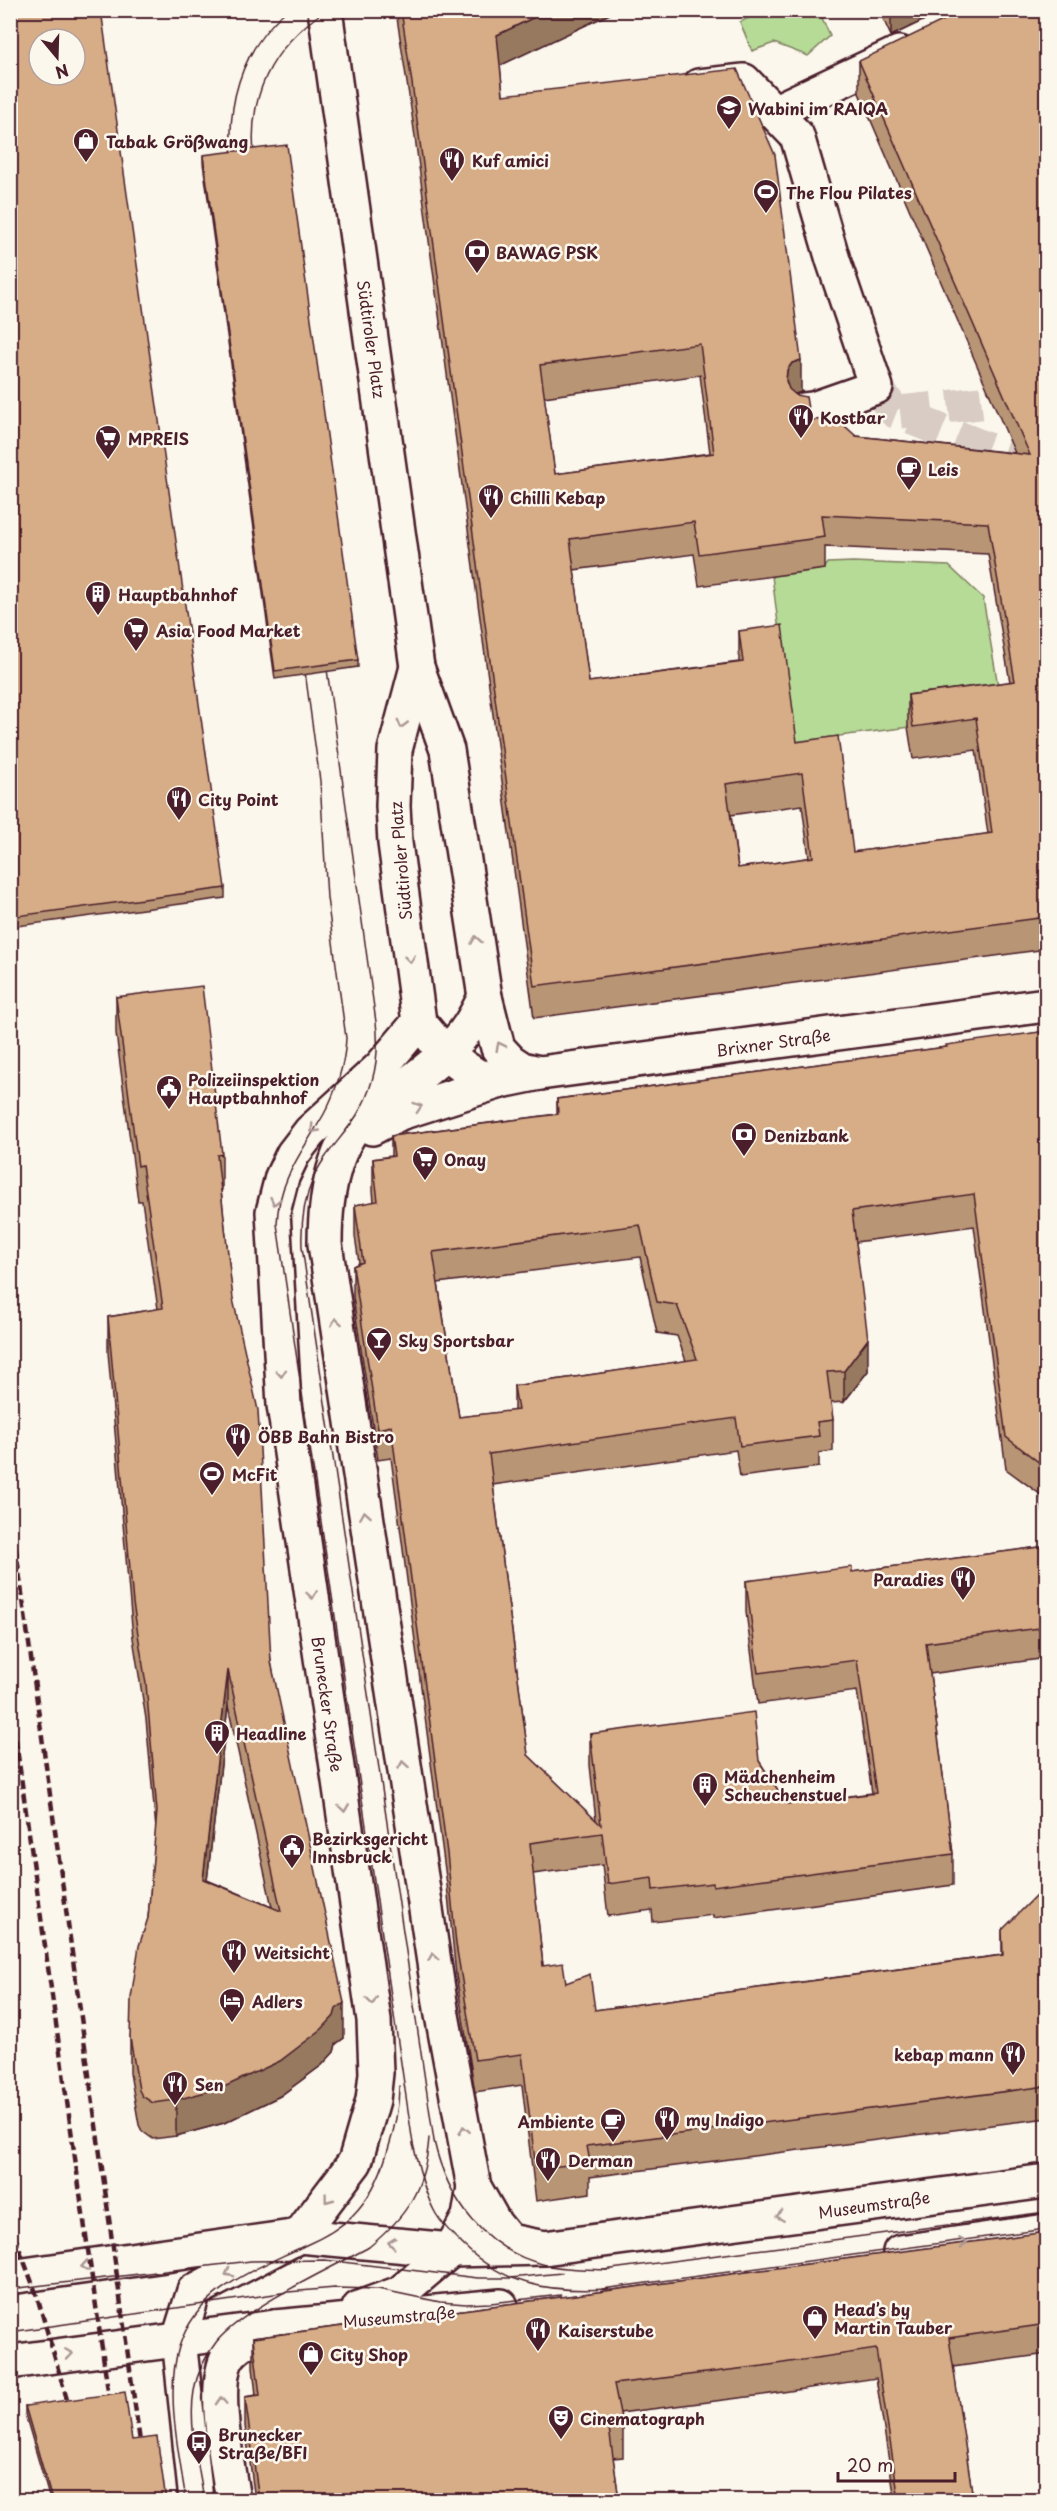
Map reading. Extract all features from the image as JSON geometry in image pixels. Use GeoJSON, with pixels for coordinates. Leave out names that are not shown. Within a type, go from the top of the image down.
{"type":"FeatureCollection","features":[{"type":"Feature","properties":{"kind":"street","name":"Südtiroler Platz"},"geometry":{"type":"LineString","coordinates":[[325,10],[417,667],[447,750],[485,998],[498,1048],[510,1061],[522,1069],[540,1073]]}},
{"type":"Feature","properties":{"kind":"street"},"geometry":{"type":"LineString","coordinates":[[774,112],[925,41]]}},
{"type":"Feature","properties":{"kind":"street"},"geometry":{"type":"LineString","coordinates":[[673,89],[744,81],[797,136],[833,260],[876,387],[804,410]]}},
{"type":"Feature","properties":{"kind":"street","name":"Südtiroler Platz"},"geometry":{"type":"LineString","coordinates":[[417,667],[395,750],[393,806],[395,843],[419,1022]]}},
{"type":"Feature","properties":{"kind":"street"},"geometry":{"type":"LineString","coordinates":[[485,998],[468,1027],[444,1052],[403,1088],[368,1112],[352,1130],[336,1162],[325,1221],[329,1277],[442,2015],[474,2187],[495,2224],[509,2241],[544,2248]]}},
{"type":"Feature","properties":{"kind":"street","name":"Brixner Straße"},"geometry":{"type":"LineString","coordinates":[[501,1081],[540,1073],[1047,1005]]}},
{"type":"Feature","properties":{"kind":"street"},"geometry":{"type":"LineString","coordinates":[[419,1022],[444,1052],[477,1076],[501,1081]]}},
{"type":"Feature","properties":{"kind":"street","name":"Brunecker Straße"},"geometry":{"type":"LineString","coordinates":[[299,2236],[356,2162],[373,2100],[376,2064],[370,1991],[284,1405],[273,1212],[282,1177],[293,1154],[324,1119],[380,1068],[419,1022]]}},
{"type":"Feature","properties":{"kind":"street"},"geometry":{"type":"LineString","coordinates":[[336,1162],[356,1140],[392,1117],[501,1081]]}},
{"type":"Feature","properties":{"kind":"street","name":"Museumstraße"},"geometry":{"type":"LineString","coordinates":[[10,2277],[299,2236],[451,2250],[544,2248],[1047,2181]]}},
{"type":"Feature","properties":{"kind":"street"},"geometry":{"type":"LineString","coordinates":[[451,2250],[469,2217],[474,2187]]}},
{"type":"Feature","properties":{"kind":"street"},"geometry":{"type":"LineString","coordinates":[[869,2256],[1047,2231]]}},
{"type":"Feature","properties":{"kind":"street"},"geometry":{"type":"LineString","coordinates":[[196,2500],[179,2339],[194,2291],[299,2236]]}},
{"type":"Feature","properties":{"kind":"street","name":"Museumstraße"},"geometry":{"type":"LineString","coordinates":[[322,2322],[400,2293],[451,2250]]}},
{"type":"Feature","properties":{"kind":"street","name":"Museumstraße"},"geometry":{"type":"LineString","coordinates":[[10,2362],[275,2327],[526,2303]]}},
{"type":"Feature","properties":{"kind":"street"},"geometry":{"type":"LineString","coordinates":[[233,2500],[223,2427],[221,2373],[229,2357],[240,2345],[275,2327]]}},
{"type":"Feature","properties":{"kind":"green space"},"geometry":{"type":"Polygon","coordinates":[[[763,11],[819,11],[830,36],[808,56],[774,43],[752,51],[740,22],[763,11]]]}},
{"type":"Feature","properties":{"kind":"green space"},"geometry":{"type":"Polygon","coordinates":[[[828,563],[949,566],[983,598],[1003,715],[793,742],[772,576],[824,569],[828,563]]]}},
{"type":"Feature","properties":{"kind":"building"},"geometry":{"type":"Polygon","coordinates":[[[10,10],[101,10],[225,888],[10,917],[10,10]]]}},
{"type":"Feature","properties":{"kind":"building"},"geometry":{"type":"Polygon","coordinates":[[[401,10],[549,10],[497,35],[503,95],[737,69],[775,155],[801,360],[792,363],[787,370],[786,381],[789,389],[796,395],[806,397],[810,420],[837,419],[856,436],[1030,455],[859,61],[965,10],[1044,10],[1047,17],[1047,917],[534,986],[401,10]],[[700,344],[540,365],[555,474],[714,453],[700,344]],[[822,515],[825,537],[699,554],[694,522],[570,539],[589,682],[743,662],[739,631],[782,625],[797,742],[838,736],[853,852],[992,833],[976,718],[913,727],[908,695],[1015,681],[988,523],[822,515]],[[802,773],[726,784],[738,868],[813,857],[802,773]]]}},
{"type":"Feature","properties":{"kind":"building"},"geometry":{"type":"Polygon","coordinates":[[[287,145],[358,660],[275,671],[203,155],[287,145]]]}},
{"type":"Feature","properties":{"kind":"building","name":"Headline"},"geometry":{"type":"Polygon","coordinates":[[[202,986],[222,1154],[217,1155],[233,1299],[258,1410],[271,1662],[344,2003],[336,2009],[334,2016],[322,2029],[280,2061],[224,2087],[176,2100],[153,2103],[142,2096],[139,2090],[130,2038],[131,1998],[139,1946],[148,1918],[157,1811],[146,1684],[133,1603],[108,1317],[163,1308],[142,1165],[138,1166],[116,997],[202,986]],[[228,1670],[203,1879],[281,1911],[228,1670]]]}},
{"type":"Feature","properties":{"kind":"building"},"geometry":{"type":"Polygon","coordinates":[[[1047,1031],[1047,1506],[1041,1464],[1006,1437],[974,1194],[852,1211],[868,1339],[844,1371],[827,1372],[833,1420],[817,1422],[819,1436],[740,1446],[736,1418],[489,1454],[528,1755],[601,1825],[590,1734],[754,1712],[759,1761],[787,1804],[876,1793],[857,1660],[758,1673],[746,1581],[852,1567],[852,1572],[1047,1546],[1047,1627],[926,1643],[953,1854],[713,1886],[713,1883],[653,1890],[652,1878],[608,1884],[602,1833],[530,1843],[543,1966],[563,1963],[566,1983],[590,1974],[595,2010],[1003,1955],[1002,1930],[1036,1896],[1047,1894],[1047,2086],[587,2146],[590,2162],[536,2169],[522,2054],[475,2060],[456,1944],[447,1853],[391,1426],[378,1429],[353,1266],[363,1262],[355,1205],[378,1201],[373,1159],[394,1156],[391,1136],[558,1114],[557,1099],[947,1047],[946,1045],[1047,1031]],[[640,1225],[433,1252],[459,1417],[518,1410],[514,1386],[697,1359],[677,1305],[657,1302],[640,1225]]]}},
{"type":"Feature","properties":{"kind":"building"},"geometry":{"type":"Polygon","coordinates":[[[1047,2232],[1047,2324],[949,2338],[972,2492],[899,2500],[876,2349],[763,2366],[614,2384],[623,2428],[609,2428],[619,2500],[259,2500],[245,2397],[260,2395],[253,2338],[1047,2232]]]}},
{"type":"Feature","properties":{"kind":"building"},"geometry":{"type":"Polygon","coordinates":[[[125,2392],[132,2440],[157,2437],[166,2500],[52,2500],[25,2406],[125,2392]]]}},
{"type":"Feature","properties":{"kind":"tunnel"},"geometry":{"type":"LineString","coordinates":[[876,387],[895,412],[1046,472]]}},
{"type":"Feature","properties":{"kind":"tunnel"},"geometry":{"type":"LineString","coordinates":[[900,412],[1007,400],[1046,390]]}},
{"type":"Feature","properties":{"kind":"tram line"},"geometry":{"type":"LineString","coordinates":[[233,167],[231,123],[239,82],[257,44],[287,10]]}},
{"type":"Feature","properties":{"kind":"tram line"},"geometry":{"type":"LineString","coordinates":[[255,165],[254,117],[266,76],[290,41],[326,10]]}},
{"type":"Feature","properties":{"kind":"tram line"},"geometry":{"type":"LineString","coordinates":[[325,655],[376,1022],[377,1046],[372,1082],[363,1104],[352,1123],[317,1170],[307,1195],[302,1247],[434,2141],[448,2183],[472,2220],[487,2235],[524,2258],[546,2265],[570,2269],[611,2270]]}},
{"type":"Feature","properties":{"kind":"tram line"},"geometry":{"type":"LineString","coordinates":[[303,657],[320,781],[327,898],[346,1038],[342,1067],[336,1087],[324,1114],[293,1166],[282,1193],[277,1224],[413,2144],[425,2189],[436,2214],[448,2230],[474,2255],[491,2267],[526,2283],[565,2289],[609,2289]]}},
{"type":"Feature","properties":{"kind":"tram line"},"geometry":{"type":"LineString","coordinates":[[186,2500],[177,2443],[173,2383],[179,2347],[188,2327],[214,2295],[231,2283],[330,2233],[347,2221],[358,2209],[374,2187],[384,2162],[396,2120],[399,2086]]}},
{"type":"Feature","properties":{"kind":"tram line"},"geometry":{"type":"LineString","coordinates":[[204,2500],[192,2417],[197,2378],[209,2352],[230,2328],[267,2302],[369,2247],[382,2236],[412,2200],[423,2172],[429,2138]]}},
{"type":"Feature","properties":{"kind":"tram line"},"geometry":{"type":"LineString","coordinates":[[604,2270],[1046,2212]]}},
{"type":"Feature","properties":{"kind":"tram line"},"geometry":{"type":"LineString","coordinates":[[602,2289],[1046,2229]]}},
{"type":"Feature","properties":{"kind":"tram line"},"geometry":{"type":"LineString","coordinates":[[10,2289],[251,2261],[325,2260],[478,2278],[510,2278],[562,2273]]}},
{"type":"Feature","properties":{"kind":"tram line"},"geometry":{"type":"LineString","coordinates":[[10,2332],[288,2292],[335,2288],[378,2289],[440,2302],[466,2304],[561,2295]]}},
{"type":"Feature","properties":{"kind":"railway"},"geometry":{"type":"LineString","coordinates":[[10,1507],[142,2456]]}},
{"type":"Feature","properties":{"kind":"railway"},"geometry":{"type":"LineString","coordinates":[[10,1699],[111,2412]]}},
{"type":"Feature","properties":{"kind":"railway"},"geometry":{"type":"LineString","coordinates":[[10,2224],[36,2293],[72,2417]]}},
{"type":"Feature","properties":{"kind":"place","name":"Wabini im RAIQA"},"geometry":{"type":"Point","coordinates":[729,131]}},
{"type":"Feature","properties":{"kind":"place","name":"Tabak Größwang"},"geometry":{"type":"Point","coordinates":[86,164]}},
{"type":"Feature","properties":{"kind":"place","name":"Kuf amici"},"geometry":{"type":"Point","coordinates":[452,183]}},
{"type":"Feature","properties":{"kind":"place","name":"The Flou Pilates"},"geometry":{"type":"Point","coordinates":[766,215]}},
{"type":"Feature","properties":{"kind":"place","name":"BAWAG PSK"},"geometry":{"type":"Point","coordinates":[477,275]}},
{"type":"Feature","properties":{"kind":"place","name":"Kostbar"},"geometry":{"type":"Point","coordinates":[801,440]}},
{"type":"Feature","properties":{"kind":"place","name":"MPREIS"},"geometry":{"type":"Point","coordinates":[108,461]}},
{"type":"Feature","properties":{"kind":"place","name":"Leis"},"geometry":{"type":"Point","coordinates":[909,492]}},
{"type":"Feature","properties":{"kind":"place","name":"Chilli Kebap"},"geometry":{"type":"Point","coordinates":[491,520]}},
{"type":"Feature","properties":{"kind":"place","name":"Hauptbahnhof"},"geometry":{"type":"Point","coordinates":[98,617]}},
{"type":"Feature","properties":{"kind":"place","name":"Asia Food Market"},"geometry":{"type":"Point","coordinates":[136,653]}},
{"type":"Feature","properties":{"kind":"place","name":"City Point"},"geometry":{"type":"Point","coordinates":[179,822]}},
{"type":"Feature","properties":{"kind":"place","name":"Polizeiinspektion Hauptbahnhof"},"geometry":{"type":"Point","coordinates":[169,1111]}},
{"type":"Feature","properties":{"kind":"place","name":"Denizbank"},"geometry":{"type":"Point","coordinates":[744,1158]}},
{"type":"Feature","properties":{"kind":"place","name":"Onay"},"geometry":{"type":"Point","coordinates":[425,1182]}},
{"type":"Feature","properties":{"kind":"place","name":"Sky Sportsbar"},"geometry":{"type":"Point","coordinates":[379,1363]}},
{"type":"Feature","properties":{"kind":"place","name":"ÖBB Bahn Bistro"},"geometry":{"type":"Point","coordinates":[238,1459]}},
{"type":"Feature","properties":{"kind":"place","name":"McFit"},"geometry":{"type":"Point","coordinates":[212,1497]}},
{"type":"Feature","properties":{"kind":"place","name":"Paradies"},"geometry":{"type":"Point","coordinates":[963,1602]}},
{"type":"Feature","properties":{"kind":"place","name":"Headline"},"geometry":{"type":"Point","coordinates":[217,1756]}},
{"type":"Feature","properties":{"kind":"place","name":"Mädchenheim Scheuchenstuel"},"geometry":{"type":"Point","coordinates":[705,1808]}},
{"type":"Feature","properties":{"kind":"place","name":"Bezirksgericht Innsbruck"},"geometry":{"type":"Point","coordinates":[292,1870]}},
{"type":"Feature","properties":{"kind":"place","name":"Weitsicht"},"geometry":{"type":"Point","coordinates":[234,1975]}},
{"type":"Feature","properties":{"kind":"place","name":"Adlers"},"geometry":{"type":"Point","coordinates":[232,2024]}},
{"type":"Feature","properties":{"kind":"place","name":"kebap mann"},"geometry":{"type":"Point","coordinates":[1013,2077]}},
{"type":"Feature","properties":{"kind":"place","name":"Sen"},"geometry":{"type":"Point","coordinates":[175,2107]}},
{"type":"Feature","properties":{"kind":"place","name":"my Indigo"},"geometry":{"type":"Point","coordinates":[667,2142]}},
{"type":"Feature","properties":{"kind":"place","name":"Ambiente"},"geometry":{"type":"Point","coordinates":[613,2144]}},
{"type":"Feature","properties":{"kind":"place","name":"Derman"},"geometry":{"type":"Point","coordinates":[548,2183]}},
{"type":"Feature","properties":{"kind":"place","name":"Head’s by Martin Tauber"},"geometry":{"type":"Point","coordinates":[815,2341]}},
{"type":"Feature","properties":{"kind":"place","name":"Kaiserstube"},"geometry":{"type":"Point","coordinates":[538,2353]}},
{"type":"Feature","properties":{"kind":"place","name":"City Shop"},"geometry":{"type":"Point","coordinates":[311,2377]}},
{"type":"Feature","properties":{"kind":"place","name":"Cinematograph"},"geometry":{"type":"Point","coordinates":[561,2441]}},
{"type":"Feature","properties":{"kind":"place","name":"Brunecker Straße/BFI"},"geometry":{"type":"Point","coordinates":[199,2466]}}]}
